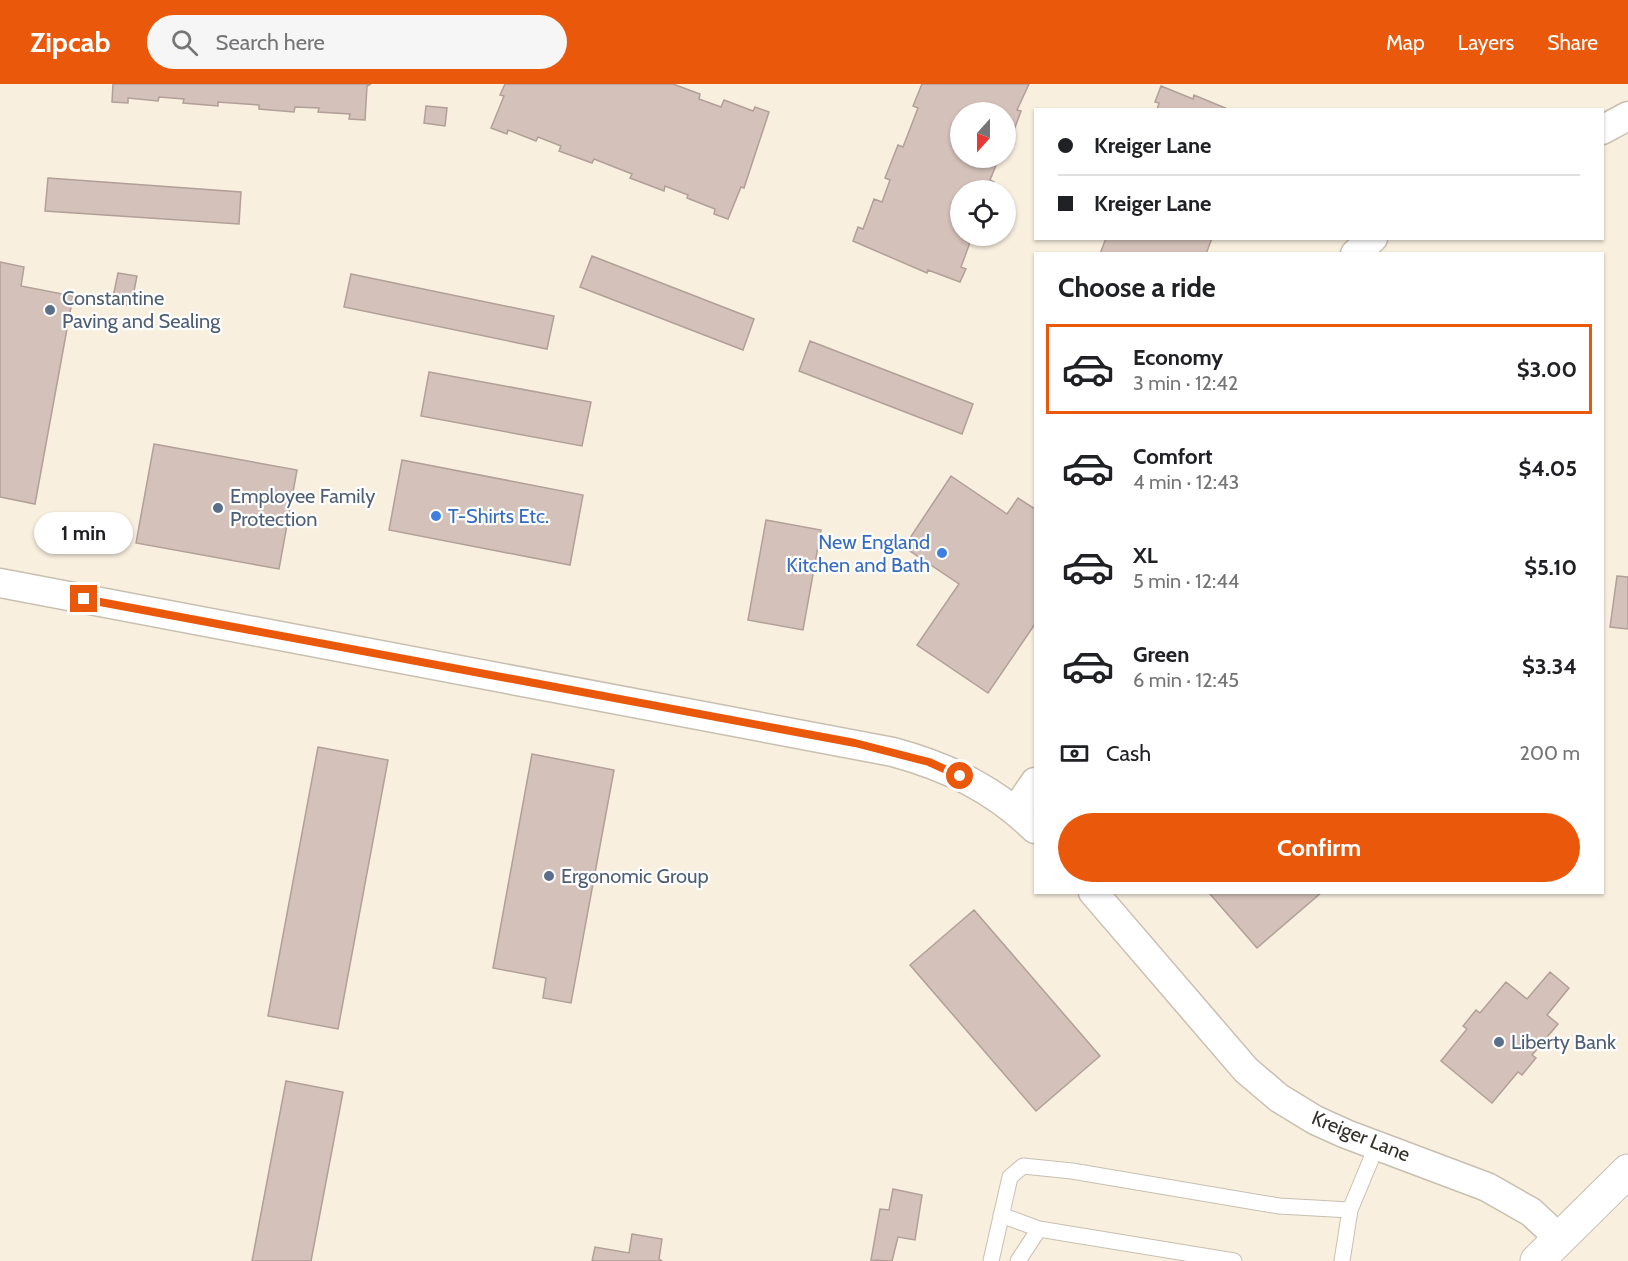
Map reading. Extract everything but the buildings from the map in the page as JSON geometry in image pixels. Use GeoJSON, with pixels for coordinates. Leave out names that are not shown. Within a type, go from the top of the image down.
{"type":"FeatureCollection","features":[{"type":"Feature","properties":{"kind":"street"},"geometry":{"type":"LineString","coordinates":[[1604,129],[1628,116]]}},
{"type":"Feature","properties":{"kind":"street"},"geometry":{"type":"LineString","coordinates":[[1357,252],[1371,240]]}},
{"type":"Feature","properties":{"kind":"street"},"geometry":{"type":"LineString","coordinates":[[0,583],[855,743],[929,762],[976,783],[1025,820],[1034,786]]}},
{"type":"Feature","properties":{"kind":"street","name":"Kreiger Lane"},"geometry":{"type":"LineString","coordinates":[[1095,894],[1246,1070],[1279,1098],[1315,1120],[1487,1187],[1531,1212],[1559,1238]]}},
{"type":"Feature","properties":{"kind":"street"},"geometry":{"type":"LineString","coordinates":[[1537,1261],[1628,1171]]}},
{"type":"Feature","properties":{"kind":"lane"},"geometry":{"type":"LineString","coordinates":[[1342,1261],[1350,1210],[1377,1145]]}},
{"type":"Feature","properties":{"kind":"lane"},"geometry":{"type":"LineString","coordinates":[[991,1261],[1010,1177],[1023,1166],[1072,1171],[1278,1206],[1350,1210]]}},
{"type":"Feature","properties":{"kind":"lane"},"geometry":{"type":"LineString","coordinates":[[1001,1215],[1039,1228],[1234,1261]]}},
{"type":"Feature","properties":{"kind":"lane"},"geometry":{"type":"LineString","coordinates":[[1018,1261],[1039,1228]]}},
{"type":"Feature","properties":{"kind":"place","name":"Constantine Paving and Sealing"},"geometry":{"type":"Point","coordinates":[50,310]}},
{"type":"Feature","properties":{"kind":"place","name":"Employee Family Protection"},"geometry":{"type":"Point","coordinates":[218,508]}},
{"type":"Feature","properties":{"kind":"place","name":"T-Shirts Etc."},"geometry":{"type":"Point","coordinates":[436,516]}},
{"type":"Feature","properties":{"kind":"place","name":"New England Kitchen and Bath"},"geometry":{"type":"Point","coordinates":[942,553]}},
{"type":"Feature","properties":{"kind":"place","name":"Ergonomic Group"},"geometry":{"type":"Point","coordinates":[549,876]}},
{"type":"Feature","properties":{"kind":"place","name":"Liberty Bank"},"geometry":{"type":"Point","coordinates":[1499,1042]}},
{"type":"Feature","properties":{"kind":"route"},"geometry":{"type":"LineString","coordinates":[[84,599],[855,743],[929,762],[960,776]]}}]}
